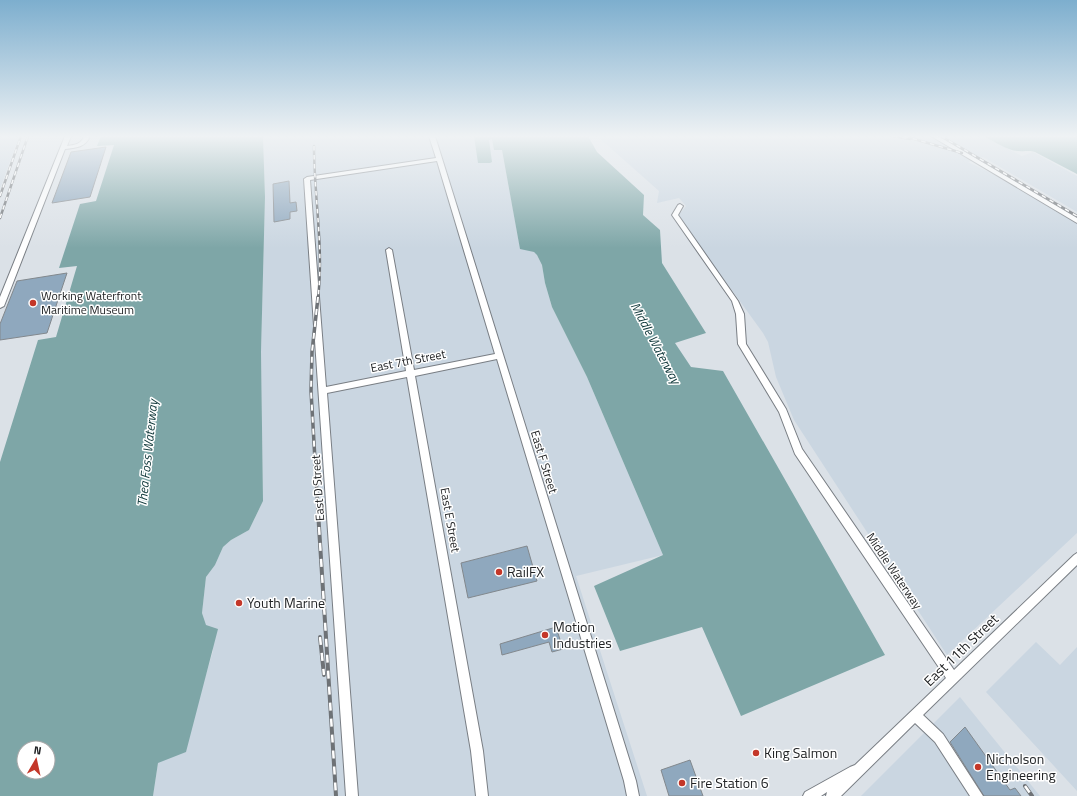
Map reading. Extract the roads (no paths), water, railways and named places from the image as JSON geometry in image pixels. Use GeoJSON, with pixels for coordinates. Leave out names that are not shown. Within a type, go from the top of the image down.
{"type":"FeatureCollection","features":[{"type":"Feature","properties":{"kind":"street"},"geometry":{"type":"LineString","coordinates":[[0,306],[54,173]]}},
{"type":"Feature","properties":{"kind":"street","name":"East D Street"},"geometry":{"type":"LineString","coordinates":[[346,173],[307,179],[352,796]]}},
{"type":"Feature","properties":{"kind":"street","name":"East F Street"},"geometry":{"type":"LineString","coordinates":[[443,173],[630,781],[633,796]]}},
{"type":"Feature","properties":{"kind":"street"},"geometry":{"type":"LineString","coordinates":[[996,173],[1077,221]]}},
{"type":"Feature","properties":{"kind":"street","name":"Middle Waterway"},"geometry":{"type":"LineString","coordinates":[[680,206],[676,215],[736,301],[740,314],[742,344],[783,411],[798,451],[953,678]]}},
{"type":"Feature","properties":{"kind":"street","name":"East E Street"},"geometry":{"type":"LineString","coordinates":[[389,250],[477,751],[482,796]]}},
{"type":"Feature","properties":{"kind":"street","name":"East 7th Street"},"geometry":{"type":"LineString","coordinates":[[322,391],[499,356]]}},
{"type":"Feature","properties":{"kind":"street","name":"East 11th Street"},"geometry":{"type":"LineString","coordinates":[[832,796],[1077,558]]}},
{"type":"Feature","properties":{"kind":"street"},"geometry":{"type":"LineString","coordinates":[[916,716],[939,738],[977,796]]}},
{"type":"Feature","properties":{"kind":"street","name":"East 11th Street"},"geometry":{"type":"LineString","coordinates":[[809,796],[866,763]]}},
{"type":"Feature","properties":{"kind":"water","name":"Thea Foss Waterway"},"geometry":{"type":"Polygon","coordinates":[[[105,173],[264,173],[265,197],[261,352],[263,501],[249,530],[231,540],[223,547],[215,565],[206,577],[202,613],[206,625],[218,629],[186,752],[158,763],[153,796],[0,796],[0,462],[38,340],[56,337],[77,266],[59,268],[80,204],[96,201],[105,173]]]}},
{"type":"Feature","properties":{"kind":"water"},"geometry":{"type":"Polygon","coordinates":[[[506,173],[620,173],[644,195],[643,215],[660,230],[662,263],[706,333],[675,343],[691,367],[723,371],[885,655],[741,716],[702,627],[620,651],[594,586],[663,555],[587,377],[552,307],[545,283],[542,265],[534,252],[520,249],[506,173]]]}},
{"type":"Feature","properties":{"kind":"railway"},"geometry":{"type":"LineString","coordinates":[[0,196],[8,173]]}},
{"type":"Feature","properties":{"kind":"railway"},"geometry":{"type":"LineString","coordinates":[[0,218],[15,173]]}},
{"type":"Feature","properties":{"kind":"railway"},"geometry":{"type":"LineString","coordinates":[[315,173],[320,260],[318,298]]}},
{"type":"Feature","properties":{"kind":"railway"},"geometry":{"type":"LineString","coordinates":[[1004,173],[1077,216]]}},
{"type":"Feature","properties":{"kind":"railway"},"geometry":{"type":"LineString","coordinates":[[318,297],[312,352],[311,391],[318,512]]}},
{"type":"Feature","properties":{"kind":"railway"},"geometry":{"type":"LineString","coordinates":[[318,511],[336,796]]}},
{"type":"Feature","properties":{"kind":"railway"},"geometry":{"type":"LineString","coordinates":[[320,637],[324,675]]}},
{"type":"Feature","properties":{"kind":"railway"},"geometry":{"type":"LineString","coordinates":[[1025,786],[1032,796]]}},
{"type":"Feature","properties":{"kind":"place","name":"Working Waterfront Maritime Museum"},"geometry":{"type":"Point","coordinates":[33,303]}},
{"type":"Feature","properties":{"kind":"place","name":"RailFX"},"geometry":{"type":"Point","coordinates":[499,572]}},
{"type":"Feature","properties":{"kind":"place","name":"Youth Marine"},"geometry":{"type":"Point","coordinates":[239,603]}},
{"type":"Feature","properties":{"kind":"place","name":"Motion Industries"},"geometry":{"type":"Point","coordinates":[545,635]}},
{"type":"Feature","properties":{"kind":"place","name":"King Salmon"},"geometry":{"type":"Point","coordinates":[756,753]}},
{"type":"Feature","properties":{"kind":"place","name":"Nicholson Engineering"},"geometry":{"type":"Point","coordinates":[978,767]}},
{"type":"Feature","properties":{"kind":"place","name":"Fire Station 6"},"geometry":{"type":"Point","coordinates":[682,783]}}]}
